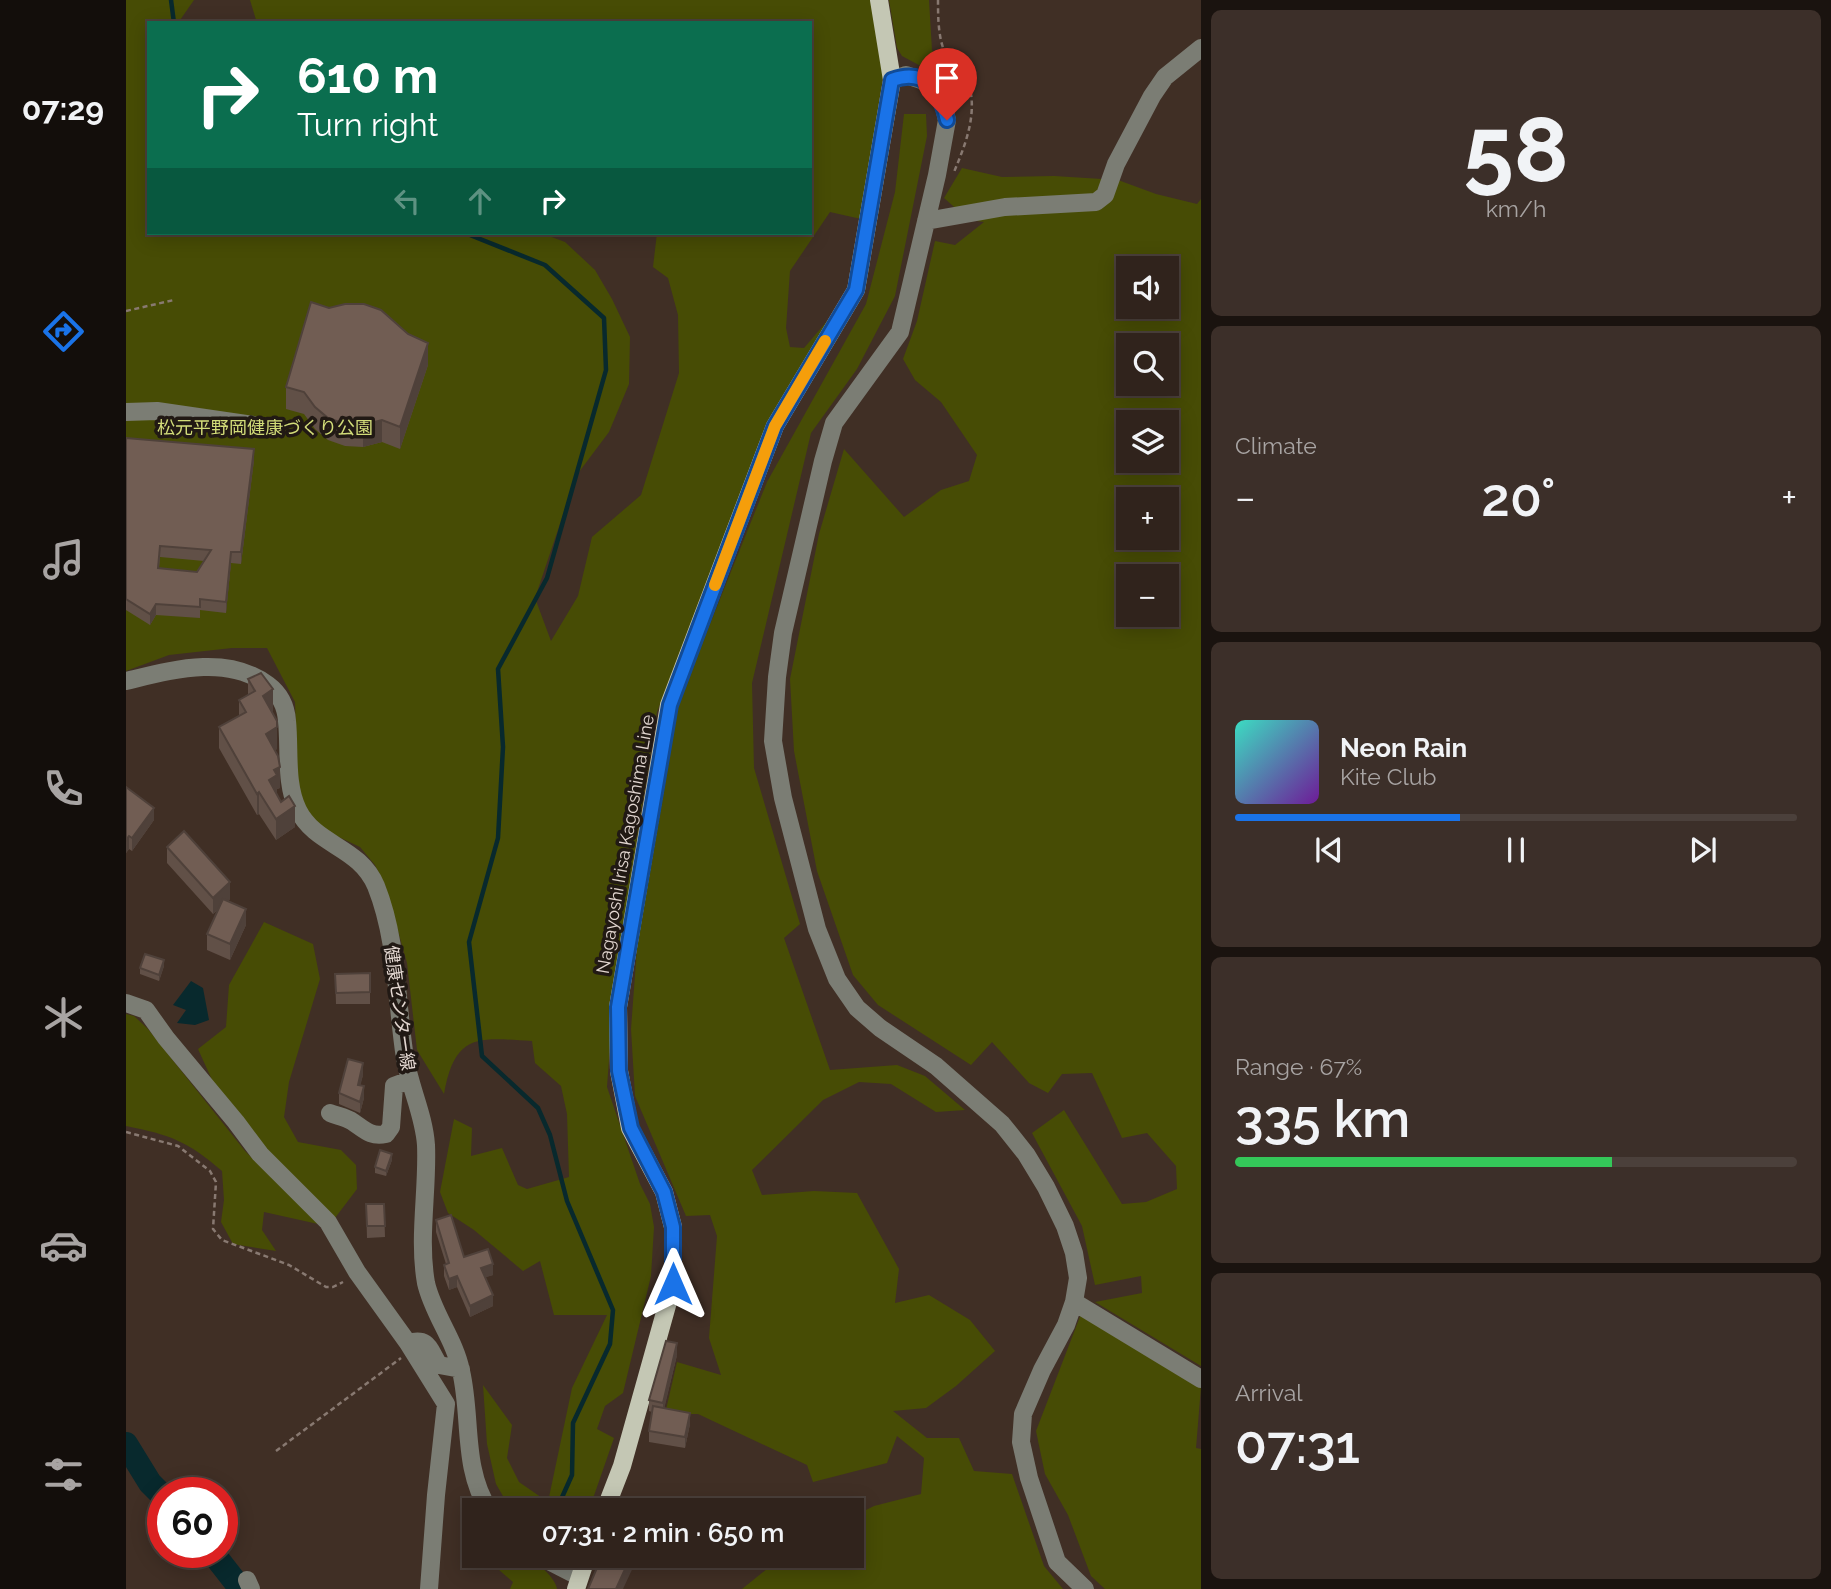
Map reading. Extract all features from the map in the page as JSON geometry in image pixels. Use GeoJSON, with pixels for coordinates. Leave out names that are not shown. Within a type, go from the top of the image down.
{"type":"FeatureCollection","features":[{"type":"Feature","properties":{"kind":"main road","name":"Nagayoshi Irisa Kagoshima Line"},"geometry":{"type":"LineString","coordinates":[[610,1498],[622,1466],[673,1284],[673,1227],[664,1192],[631,1128],[619,1071],[618,1007],[670,705],[775,426],[856,290],[892,80],[879,0]]}},
{"type":"Feature","properties":{"kind":"street"},"geometry":{"type":"LineString","coordinates":[[926,221],[1005,206],[1096,202],[1105,195],[1116,164],[1152,96],[1165,78],[1201,48]]}},
{"type":"Feature","properties":{"kind":"street"},"geometry":{"type":"LineString","coordinates":[[892,80],[906,75],[927,82],[942,99],[947,120],[937,175],[900,332],[834,423],[823,461],[783,633],[773,741],[783,798],[817,929],[836,979],[857,1008],[880,1028],[936,1066],[1002,1124],[1026,1154],[1046,1187],[1068,1235],[1078,1278],[1074,1302],[1023,1415],[1021,1442],[1029,1478],[1057,1562],[1085,1589]]}},
{"type":"Feature","properties":{"kind":"street"},"geometry":{"type":"LineString","coordinates":[[126,411],[157,411],[253,425]]}},
{"type":"Feature","properties":{"kind":"street","name":"健康センター線"},"geometry":{"type":"LineString","coordinates":[[126,681],[166,671],[222,666],[243,671],[275,690],[284,704],[292,798],[301,816],[315,832],[353,854],[369,873],[376,887],[395,960],[402,1033],[410,1080],[423,1121],[426,1146],[426,1282],[434,1308],[461,1369],[473,1472],[482,1498]]}},
{"type":"Feature","properties":{"kind":"street"},"geometry":{"type":"LineString","coordinates":[[126,1003],[146,1010],[260,1154],[328,1222],[357,1272],[410,1346],[446,1404],[429,1589]]}},
{"type":"Feature","properties":{"kind":"street"},"geometry":{"type":"LineString","coordinates":[[330,1113],[351,1120],[367,1133],[386,1134],[391,1127],[394,1086],[410,1080]]}},
{"type":"Feature","properties":{"kind":"street"},"geometry":{"type":"LineString","coordinates":[[1074,1302],[1201,1379]]}},
{"type":"Feature","properties":{"kind":"street"},"geometry":{"type":"LineString","coordinates":[[410,1346],[419,1341],[425,1343],[439,1365],[461,1369]]}},
{"type":"Feature","properties":{"kind":"street"},"geometry":{"type":"LineString","coordinates":[[555,1568],[577,1583]]}},
{"type":"Feature","properties":{"kind":"path"},"geometry":{"type":"LineString","coordinates":[[126,311],[174,300]]}},
{"type":"Feature","properties":{"kind":"path"},"geometry":{"type":"LineString","coordinates":[[126,1132],[178,1146],[210,1171],[216,1182],[212,1223],[216,1235],[222,1240],[289,1265],[326,1287],[341,1284],[357,1272]]}},
{"type":"Feature","properties":{"kind":"path"},"geometry":{"type":"LineString","coordinates":[[276,1451],[410,1346]]}},
{"type":"Feature","properties":{"kind":"green space","name":"松元平野岡健康づくり公園"},"geometry":{"type":"Polygon","coordinates":[[[126,0],[194,0],[179,21],[147,21],[147,235],[546,235],[565,242],[595,270],[630,337],[629,384],[609,432],[576,476],[535,598],[551,641],[578,596],[592,537],[641,495],[679,373],[678,315],[668,278],[653,267],[657,235],[812,235],[812,21],[256,21],[250,0],[872,0],[883,77],[861,219],[830,212],[790,271],[786,328],[790,347],[804,348],[845,300],[727,529],[657,712],[615,977],[607,1087],[640,1184],[650,1204],[654,1227],[651,1276],[623,1393],[605,1406],[597,1429],[614,1438],[593,1498],[549,1498],[572,1388],[607,1315],[554,1315],[540,1261],[523,1271],[474,1230],[448,1213],[440,1192],[454,1119],[472,1128],[471,1156],[502,1148],[518,1185],[527,1189],[569,1177],[567,1114],[561,1086],[535,1063],[532,1041],[497,1039],[472,1043],[463,1049],[455,1059],[444,1094],[417,1050],[407,963],[385,885],[375,865],[360,847],[326,831],[309,814],[298,793],[295,702],[267,648],[232,648],[169,655],[126,671],[126,0]]]}},
{"type":"Feature","properties":{"kind":"green space"},"geometry":{"type":"Polygon","coordinates":[[[889,0],[929,0],[932,50],[959,81],[948,90],[930,71],[902,56],[897,48],[889,0]]]}},
{"type":"Feature","properties":{"kind":"green space"},"geometry":{"type":"Polygon","coordinates":[[[904,114],[926,114],[927,136],[895,296],[857,369],[811,433],[752,683],[754,768],[800,924],[784,938],[830,1070],[897,1065],[925,1076],[965,1110],[936,1112],[891,1084],[859,1082],[823,1100],[752,1170],[762,1195],[814,1191],[857,1193],[899,1269],[895,1303],[929,1295],[970,1320],[995,1351],[956,1386],[926,1408],[893,1411],[927,1438],[959,1438],[974,1471],[1012,1474],[1044,1566],[1063,1589],[742,1589],[768,1568],[864,1568],[864,1511],[921,1494],[924,1458],[897,1436],[887,1463],[813,1482],[807,1465],[698,1414],[665,1414],[677,1362],[721,1375],[709,1338],[717,1236],[710,1215],[686,1216],[635,1096],[631,1029],[639,921],[679,701],[767,482],[866,304],[895,192],[904,114]]]}},
{"type":"Feature","properties":{"kind":"green space"},"geometry":{"type":"Polygon","coordinates":[[[962,168],[1002,177],[1054,176],[1118,180],[1156,194],[1197,204],[1201,199],[1201,1366],[1095,1302],[1142,1293],[1141,1276],[1095,1285],[1082,1226],[1032,1133],[1064,1110],[1122,1204],[1146,1202],[1177,1189],[1176,1166],[1147,1133],[1122,1138],[1092,1073],[1062,1074],[1048,1093],[1029,1083],[992,1042],[971,1065],[878,1005],[853,975],[817,871],[794,751],[790,679],[819,534],[844,449],[904,517],[941,490],[969,481],[977,455],[941,402],[915,380],[903,359],[917,321],[935,241],[955,245],[984,222],[969,220],[944,198],[962,168]]]}},
{"type":"Feature","properties":{"kind":"green space"},"geometry":{"type":"Polygon","coordinates":[[[264,922],[313,944],[320,979],[289,1082],[284,1117],[298,1142],[341,1150],[356,1165],[357,1189],[335,1218],[266,1149],[213,1082],[198,1049],[226,1027],[229,985],[264,922]]]}},
{"type":"Feature","properties":{"kind":"green space"},"geometry":{"type":"Polygon","coordinates":[[[126,1014],[134,1016],[148,1029],[245,1151],[318,1224],[264,1212],[262,1230],[276,1251],[233,1244],[221,1222],[224,1200],[222,1171],[178,1141],[126,1126],[126,1014]]]}},
{"type":"Feature","properties":{"kind":"green space"},"geometry":{"type":"Polygon","coordinates":[[[1081,1314],[1201,1387],[1196,1448],[1201,1449],[1201,1589],[1105,1589],[1091,1576],[1068,1515],[1045,1474],[1036,1431],[1081,1314]]]}},
{"type":"Feature","properties":{"kind":"green space"},"geometry":{"type":"Polygon","coordinates":[[[483,1385],[512,1425],[507,1458],[519,1482],[542,1498],[504,1498],[496,1484],[487,1444],[483,1385]]]}},
{"type":"Feature","properties":{"kind":"green space"},"geometry":{"type":"Polygon","coordinates":[[[497,1568],[542,1568],[557,1589],[510,1589],[513,1582],[497,1568]]]}},
{"type":"Feature","properties":{"kind":"water"},"geometry":{"type":"Polygon","coordinates":[[[191,981],[203,988],[209,1020],[195,1025],[177,1023],[186,1010],[173,1005],[191,981]]]}},
{"type":"Feature","properties":{"kind":"building"},"geometry":{"type":"Polygon","coordinates":[[[311,302],[329,308],[345,304],[364,304],[381,310],[408,334],[428,343],[400,427],[382,420],[363,425],[345,424],[328,418],[304,392],[286,387],[311,302]]]}},
{"type":"Feature","properties":{"kind":"building"},"geometry":{"type":"Polygon","coordinates":[[[126,438],[254,449],[241,552],[231,552],[226,602],[200,599],[200,607],[156,604],[150,614],[126,599],[126,438]],[[160,546],[158,568],[197,572],[211,550],[160,546]]]}},
{"type":"Feature","properties":{"kind":"building"},"geometry":{"type":"Polygon","coordinates":[[[261,673],[273,689],[263,696],[277,721],[277,727],[266,734],[278,756],[280,767],[274,770],[277,775],[269,780],[281,802],[289,796],[295,806],[276,819],[259,792],[257,794],[219,727],[246,712],[239,700],[255,691],[248,679],[261,673]]]}},
{"type":"Feature","properties":{"kind":"building"},"geometry":{"type":"Polygon","coordinates":[[[126,787],[154,808],[132,838],[129,836],[126,840],[126,787]]]}},
{"type":"Feature","properties":{"kind":"building"},"geometry":{"type":"Polygon","coordinates":[[[184,831],[230,882],[213,898],[167,847],[184,831]]]}},
{"type":"Feature","properties":{"kind":"building"},"geometry":{"type":"Polygon","coordinates":[[[223,899],[246,909],[230,944],[207,934],[223,899]]]}},
{"type":"Feature","properties":{"kind":"building"},"geometry":{"type":"Polygon","coordinates":[[[145,954],[164,960],[159,975],[140,968],[145,954]]]}},
{"type":"Feature","properties":{"kind":"building"},"geometry":{"type":"Polygon","coordinates":[[[370,973],[370,992],[336,993],[335,974],[370,973]]]}},
{"type":"Feature","properties":{"kind":"building"},"geometry":{"type":"Polygon","coordinates":[[[348,1059],[363,1063],[358,1085],[364,1086],[360,1102],[339,1093],[348,1059]]]}},
{"type":"Feature","properties":{"kind":"building"},"geometry":{"type":"Polygon","coordinates":[[[380,1150],[392,1154],[386,1171],[375,1167],[380,1150]]]}},
{"type":"Feature","properties":{"kind":"building"},"geometry":{"type":"Polygon","coordinates":[[[366,1204],[384,1204],[385,1226],[367,1226],[366,1204]]]}},
{"type":"Feature","properties":{"kind":"building"},"geometry":{"type":"Polygon","coordinates":[[[451,1215],[464,1257],[488,1249],[493,1264],[481,1268],[493,1295],[470,1306],[457,1276],[449,1279],[444,1265],[449,1263],[436,1220],[451,1215]]]}},
{"type":"Feature","properties":{"kind":"building"},"geometry":{"type":"Polygon","coordinates":[[[666,1341],[677,1343],[663,1403],[649,1400],[666,1341]]]}},
{"type":"Feature","properties":{"kind":"building"},"geometry":{"type":"Polygon","coordinates":[[[653,1406],[690,1413],[685,1437],[649,1431],[653,1406]]]}},
{"type":"Feature","properties":{"kind":"building"},"geometry":{"type":"Polygon","coordinates":[[[597,1568],[626,1568],[616,1589],[588,1589],[597,1568]]]}},
{"type":"Feature","properties":{"kind":"waterway"},"geometry":{"type":"LineString","coordinates":[[171,0],[174,21]]}},
{"type":"Feature","properties":{"kind":"waterway"},"geometry":{"type":"LineString","coordinates":[[470,235],[545,265],[604,318],[606,370],[547,578],[498,669],[503,747],[498,838],[469,942],[482,1056],[538,1108],[550,1135],[567,1201],[613,1310],[610,1344],[573,1423],[572,1475],[562,1498]]}},
{"type":"Feature","properties":{"kind":"waterway"},"geometry":{"type":"LineString","coordinates":[[126,1444],[147,1478]]}},
{"type":"Feature","properties":{"kind":"waterway"},"geometry":{"type":"LineString","coordinates":[[224,1568],[238,1589]]}},
{"type":"Feature","properties":{"kind":"slow traffic"},"geometry":{"type":"LineString","coordinates":[[715,585],[775,426],[825,341]]}},
{"type":"Feature","properties":{"kind":"route"},"geometry":{"type":"LineString","coordinates":[[673,1284],[673,1227],[664,1192],[631,1128],[619,1071],[618,1007],[670,705],[775,426],[856,290],[892,80],[906,75],[927,82],[942,99],[947,120]]}}]}
